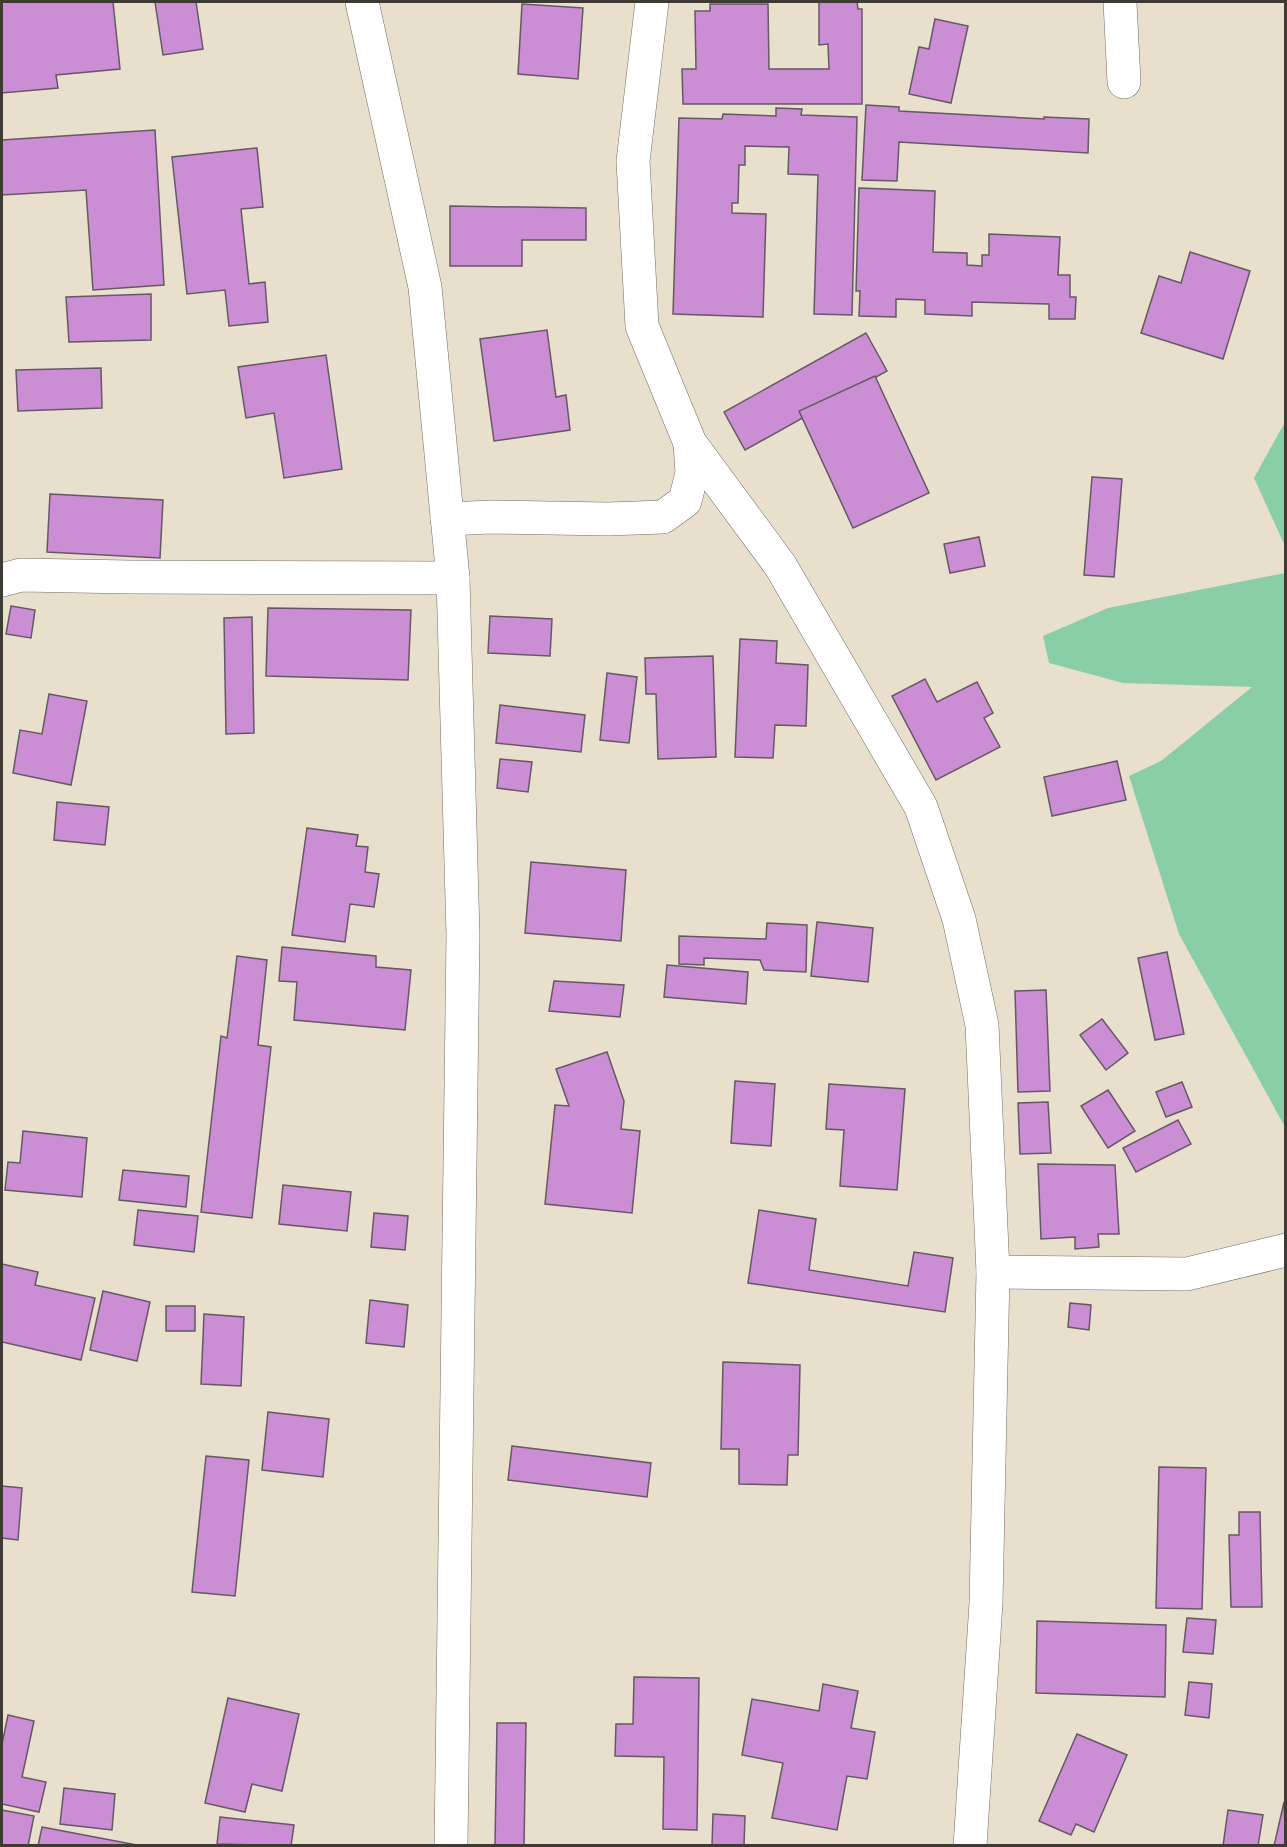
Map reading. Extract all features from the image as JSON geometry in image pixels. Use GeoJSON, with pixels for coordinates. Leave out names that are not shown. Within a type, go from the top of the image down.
{"type":"FeatureCollection","features":[{"type":"Feature","properties":{"kind":"street"},"geometry":{"type":"LineString","coordinates":[[362,2],[425,287],[453,578],[463,935],[451,1845]]}},
{"type":"Feature","properties":{"kind":"street"},"geometry":{"type":"LineString","coordinates":[[652,2],[633,161],[642,326],[690,442],[780,565],[921,807],[959,919],[982,1025],[993,1272],[986,1603],[970,1845]]}},
{"type":"Feature","properties":{"kind":"street"},"geometry":{"type":"LineString","coordinates":[[1120,2],[1124,82]]}},
{"type":"Feature","properties":{"kind":"street"},"geometry":{"type":"LineString","coordinates":[[447,519],[663,517],[685,501],[692,473],[690,442]]}},
{"type":"Feature","properties":{"kind":"street"},"geometry":{"type":"LineString","coordinates":[[2,580],[21,574],[130,577],[453,578]]}},
{"type":"Feature","properties":{"kind":"street"},"geometry":{"type":"LineString","coordinates":[[993,1272],[1187,1274],[1286,1250]]}},
{"type":"Feature","properties":{"kind":"green space"},"geometry":{"type":"Polygon","coordinates":[[[1285,422],[1285,546],[1254,478],[1285,422]]]}},
{"type":"Feature","properties":{"kind":"green space"},"geometry":{"type":"Polygon","coordinates":[[[1286,573],[1285,1127],[1179,934],[1129,776],[1161,761],[1252,687],[1123,683],[1049,663],[1043,636],[1108,608],[1286,573]]]}},
{"type":"Feature","properties":{"kind":"building"},"geometry":{"type":"Polygon","coordinates":[[[2,2],[113,2],[120,69],[56,75],[58,88],[2,93],[2,2]]]}},
{"type":"Feature","properties":{"kind":"building"},"geometry":{"type":"Polygon","coordinates":[[[155,2],[196,2],[203,49],[163,55],[155,2]]]}},
{"type":"Feature","properties":{"kind":"building"},"geometry":{"type":"Polygon","coordinates":[[[819,2],[857,2],[858,9],[862,9],[862,104],[683,104],[682,69],[696,69],[695,11],[710,11],[710,4],[768,4],[769,69],[829,69],[828,44],[819,45],[819,2]]]}},
{"type":"Feature","properties":{"kind":"building"},"geometry":{"type":"Polygon","coordinates":[[[522,4],[583,8],[578,79],[518,74],[522,4]]]}},
{"type":"Feature","properties":{"kind":"building"},"geometry":{"type":"Polygon","coordinates":[[[935,19],[968,26],[951,103],[909,94],[919,47],[929,49],[935,19]]]}},
{"type":"Feature","properties":{"kind":"building"},"geometry":{"type":"Polygon","coordinates":[[[866,105],[899,107],[899,111],[1044,119],[1044,117],[1089,119],[1088,153],[899,142],[897,181],[862,180],[866,105]]]}},
{"type":"Feature","properties":{"kind":"building"},"geometry":{"type":"Polygon","coordinates":[[[776,108],[802,109],[801,115],[857,117],[852,315],[814,314],[818,175],[788,174],[789,147],[745,146],[745,165],[739,165],[738,203],[732,203],[732,213],[766,214],[763,317],[673,314],[679,118],[722,119],[723,114],[776,116],[776,108]]]}},
{"type":"Feature","properties":{"kind":"building"},"geometry":{"type":"Polygon","coordinates":[[[155,130],[164,285],[93,290],[86,190],[2,195],[2,140],[155,130]]]}},
{"type":"Feature","properties":{"kind":"building"},"geometry":{"type":"Polygon","coordinates":[[[257,148],[263,207],[241,209],[249,284],[265,282],[268,322],[229,326],[225,290],[187,294],[172,157],[257,148]]]}},
{"type":"Feature","properties":{"kind":"building"},"geometry":{"type":"Polygon","coordinates":[[[859,188],[935,191],[933,252],[967,253],[967,265],[982,266],[982,255],[989,255],[989,234],[1060,237],[1058,275],[1070,275],[1070,297],[1076,297],[1075,319],[1049,319],[1049,304],[972,302],[972,316],[925,314],[925,300],[896,299],[896,317],[859,316],[860,291],[856,291],[859,188]]]}},
{"type":"Feature","properties":{"kind":"building"},"geometry":{"type":"Polygon","coordinates":[[[450,206],[586,208],[586,240],[522,240],[522,266],[450,266],[450,206]]]}},
{"type":"Feature","properties":{"kind":"building"},"geometry":{"type":"Polygon","coordinates":[[[1190,252],[1250,271],[1223,359],[1141,333],[1159,276],[1181,283],[1190,252]]]}},
{"type":"Feature","properties":{"kind":"building"},"geometry":{"type":"Polygon","coordinates":[[[151,294],[151,340],[69,342],[66,297],[151,294]]]}},
{"type":"Feature","properties":{"kind":"building"},"geometry":{"type":"Polygon","coordinates":[[[547,330],[556,397],[566,395],[570,430],[494,441],[480,339],[547,330]]]}},
{"type":"Feature","properties":{"kind":"building"},"geometry":{"type":"Polygon","coordinates":[[[866,333],[887,371],[745,450],[724,412],[866,333]]]}},
{"type":"Feature","properties":{"kind":"building"},"geometry":{"type":"Polygon","coordinates":[[[326,355],[342,469],[284,478],[274,413],[246,418],[238,367],[326,355]]]}},
{"type":"Feature","properties":{"kind":"building"},"geometry":{"type":"Polygon","coordinates":[[[101,368],[102,408],[18,411],[16,370],[101,368]]]}},
{"type":"Feature","properties":{"kind":"building"},"geometry":{"type":"Polygon","coordinates":[[[875,376],[929,493],[853,528],[799,411],[875,376]]]}},
{"type":"Feature","properties":{"kind":"building"},"geometry":{"type":"Polygon","coordinates":[[[1092,477],[1122,479],[1114,577],[1084,575],[1092,477]]]}},
{"type":"Feature","properties":{"kind":"building"},"geometry":{"type":"Polygon","coordinates":[[[50,494],[163,500],[160,558],[47,552],[50,494]]]}},
{"type":"Feature","properties":{"kind":"building"},"geometry":{"type":"Polygon","coordinates":[[[979,537],[985,566],[950,573],[944,544],[979,537]]]}},
{"type":"Feature","properties":{"kind":"building"},"geometry":{"type":"Polygon","coordinates":[[[11,606],[35,610],[31,638],[6,634],[11,606]]]}},
{"type":"Feature","properties":{"kind":"building"},"geometry":{"type":"Polygon","coordinates":[[[268,608],[411,610],[408,680],[266,676],[268,608]]]}},
{"type":"Feature","properties":{"kind":"building"},"geometry":{"type":"Polygon","coordinates":[[[490,616],[552,619],[550,656],[488,653],[490,616]]]}},
{"type":"Feature","properties":{"kind":"building"},"geometry":{"type":"Polygon","coordinates":[[[252,617],[254,733],[226,734],[224,618],[252,617]]]}},
{"type":"Feature","properties":{"kind":"building"},"geometry":{"type":"Polygon","coordinates":[[[740,639],[777,641],[776,663],[808,665],[806,726],[775,725],[773,758],[735,757],[740,639]]]}},
{"type":"Feature","properties":{"kind":"building"},"geometry":{"type":"Polygon","coordinates":[[[713,656],[716,757],[658,759],[656,694],[646,694],[645,658],[713,656]]]}},
{"type":"Feature","properties":{"kind":"building"},"geometry":{"type":"Polygon","coordinates":[[[607,673],[637,677],[629,743],[600,740],[607,673]]]}},
{"type":"Feature","properties":{"kind":"building"},"geometry":{"type":"Polygon","coordinates":[[[925,679],[937,702],[977,682],[993,713],[984,718],[1000,747],[936,780],[892,696],[925,679]]]}},
{"type":"Feature","properties":{"kind":"building"},"geometry":{"type":"Polygon","coordinates":[[[49,694],[87,701],[71,785],[13,773],[20,730],[42,734],[49,694]]]}},
{"type":"Feature","properties":{"kind":"building"},"geometry":{"type":"Polygon","coordinates":[[[500,705],[585,715],[581,752],[496,743],[500,705]]]}},
{"type":"Feature","properties":{"kind":"building"},"geometry":{"type":"Polygon","coordinates":[[[500,759],[532,762],[528,792],[497,788],[500,759]]]}},
{"type":"Feature","properties":{"kind":"building"},"geometry":{"type":"Polygon","coordinates":[[[1117,761],[1126,800],[1052,816],[1044,777],[1117,761]]]}},
{"type":"Feature","properties":{"kind":"building"},"geometry":{"type":"Polygon","coordinates":[[[57,802],[109,807],[105,845],[54,840],[57,802]]]}},
{"type":"Feature","properties":{"kind":"building"},"geometry":{"type":"Polygon","coordinates":[[[307,828],[358,835],[356,846],[368,847],[365,872],[379,874],[374,907],[350,904],[345,942],[292,935],[307,828]]]}},
{"type":"Feature","properties":{"kind":"building"},"geometry":{"type":"Polygon","coordinates":[[[531,862],[626,870],[621,941],[525,933],[531,862]]]}},
{"type":"Feature","properties":{"kind":"building"},"geometry":{"type":"Polygon","coordinates":[[[817,922],[873,928],[868,982],[811,976],[817,922]]]}},
{"type":"Feature","properties":{"kind":"building"},"geometry":{"type":"Polygon","coordinates":[[[767,923],[807,925],[806,972],[764,970],[760,960],[704,958],[704,965],[679,964],[679,936],[766,939],[767,923]]]}},
{"type":"Feature","properties":{"kind":"building"},"geometry":{"type":"Polygon","coordinates":[[[282,947],[376,956],[376,967],[411,970],[405,1030],[294,1020],[297,982],[279,981],[282,947]]]}},
{"type":"Feature","properties":{"kind":"building"},"geometry":{"type":"Polygon","coordinates":[[[1167,952],[1184,1034],[1155,1040],[1138,958],[1167,952]]]}},
{"type":"Feature","properties":{"kind":"building"},"geometry":{"type":"Polygon","coordinates":[[[237,956],[267,960],[258,1045],[271,1047],[252,1218],[201,1212],[221,1036],[227,1038],[237,956]]]}},
{"type":"Feature","properties":{"kind":"building"},"geometry":{"type":"Polygon","coordinates":[[[667,965],[748,972],[746,1004],[664,997],[667,965]]]}},
{"type":"Feature","properties":{"kind":"building"},"geometry":{"type":"Polygon","coordinates":[[[554,981],[624,985],[620,1017],[549,1011],[554,981]]]}},
{"type":"Feature","properties":{"kind":"building"},"geometry":{"type":"Polygon","coordinates":[[[1046,990],[1050,1091],[1018,1092],[1015,991],[1046,990]]]}},
{"type":"Feature","properties":{"kind":"building"},"geometry":{"type":"Polygon","coordinates":[[[1102,1019],[1128,1053],[1106,1070],[1080,1035],[1102,1019]]]}},
{"type":"Feature","properties":{"kind":"building"},"geometry":{"type":"Polygon","coordinates":[[[607,1052],[624,1101],[621,1129],[640,1131],[632,1213],[545,1204],[555,1105],[569,1106],[556,1069],[607,1052]]]}},
{"type":"Feature","properties":{"kind":"building"},"geometry":{"type":"Polygon","coordinates":[[[735,1081],[775,1084],[771,1146],[731,1143],[735,1081]]]}},
{"type":"Feature","properties":{"kind":"building"},"geometry":{"type":"Polygon","coordinates":[[[1182,1082],[1192,1107],[1166,1117],[1156,1092],[1182,1082]]]}},
{"type":"Feature","properties":{"kind":"building"},"geometry":{"type":"Polygon","coordinates":[[[829,1084],[905,1089],[897,1190],[840,1186],[844,1130],[826,1129],[829,1084]]]}},
{"type":"Feature","properties":{"kind":"building"},"geometry":{"type":"Polygon","coordinates":[[[1108,1090],[1135,1131],[1108,1148],[1081,1106],[1108,1090]]]}},
{"type":"Feature","properties":{"kind":"building"},"geometry":{"type":"Polygon","coordinates":[[[1048,1102],[1051,1153],[1020,1154],[1018,1103],[1048,1102]]]}},
{"type":"Feature","properties":{"kind":"building"},"geometry":{"type":"Polygon","coordinates":[[[1178,1120],[1191,1144],[1136,1172],[1123,1148],[1178,1120]]]}},
{"type":"Feature","properties":{"kind":"building"},"geometry":{"type":"Polygon","coordinates":[[[23,1131],[87,1138],[82,1197],[5,1190],[8,1162],[20,1163],[23,1131]]]}},
{"type":"Feature","properties":{"kind":"building"},"geometry":{"type":"Polygon","coordinates":[[[1038,1164],[1115,1165],[1119,1234],[1098,1234],[1099,1247],[1075,1249],[1075,1237],[1041,1239],[1038,1164]]]}},
{"type":"Feature","properties":{"kind":"building"},"geometry":{"type":"Polygon","coordinates":[[[123,1170],[189,1176],[186,1207],[119,1200],[123,1170]]]}},
{"type":"Feature","properties":{"kind":"building"},"geometry":{"type":"Polygon","coordinates":[[[283,1185],[351,1192],[347,1231],[279,1224],[283,1185]]]}},
{"type":"Feature","properties":{"kind":"building"},"geometry":{"type":"Polygon","coordinates":[[[138,1210],[198,1216],[194,1252],[134,1245],[138,1210]]]}},
{"type":"Feature","properties":{"kind":"building"},"geometry":{"type":"Polygon","coordinates":[[[759,1210],[816,1219],[809,1270],[908,1286],[914,1252],[953,1258],[945,1312],[748,1283],[759,1210]]]}},
{"type":"Feature","properties":{"kind":"building"},"geometry":{"type":"Polygon","coordinates":[[[374,1213],[408,1216],[405,1250],[371,1247],[374,1213]]]}},
{"type":"Feature","properties":{"kind":"building"},"geometry":{"type":"Polygon","coordinates":[[[2,1264],[38,1272],[35,1285],[95,1298],[81,1360],[2,1342],[2,1264]]]}},
{"type":"Feature","properties":{"kind":"building"},"geometry":{"type":"Polygon","coordinates":[[[103,1291],[150,1302],[137,1361],[90,1350],[103,1291]]]}},
{"type":"Feature","properties":{"kind":"building"},"geometry":{"type":"Polygon","coordinates":[[[370,1300],[408,1305],[404,1347],[366,1343],[370,1300]]]}},
{"type":"Feature","properties":{"kind":"building"},"geometry":{"type":"Polygon","coordinates":[[[1070,1303],[1091,1305],[1089,1330],[1068,1327],[1070,1303]]]}},
{"type":"Feature","properties":{"kind":"building"},"geometry":{"type":"Polygon","coordinates":[[[166,1306],[195,1306],[195,1331],[166,1331],[166,1306]]]}},
{"type":"Feature","properties":{"kind":"building"},"geometry":{"type":"Polygon","coordinates":[[[204,1314],[244,1317],[241,1386],[201,1384],[204,1314]]]}},
{"type":"Feature","properties":{"kind":"building"},"geometry":{"type":"Polygon","coordinates":[[[723,1362],[800,1365],[798,1455],[788,1455],[787,1485],[739,1484],[739,1449],[721,1449],[723,1362]]]}},
{"type":"Feature","properties":{"kind":"building"},"geometry":{"type":"Polygon","coordinates":[[[268,1412],[329,1419],[323,1477],[262,1470],[268,1412]]]}},
{"type":"Feature","properties":{"kind":"building"},"geometry":{"type":"Polygon","coordinates":[[[512,1446],[651,1463],[647,1497],[508,1480],[512,1446]]]}},
{"type":"Feature","properties":{"kind":"building"},"geometry":{"type":"Polygon","coordinates":[[[206,1456],[249,1460],[235,1596],[192,1592],[206,1456]]]}},
{"type":"Feature","properties":{"kind":"building"},"geometry":{"type":"Polygon","coordinates":[[[1159,1467],[1206,1468],[1202,1609],[1156,1608],[1159,1467]]]}},
{"type":"Feature","properties":{"kind":"building"},"geometry":{"type":"Polygon","coordinates":[[[2,1486],[22,1488],[18,1540],[2,1538],[2,1486]]]}},
{"type":"Feature","properties":{"kind":"building"},"geometry":{"type":"Polygon","coordinates":[[[1239,1512],[1260,1512],[1262,1607],[1231,1607],[1229,1535],[1239,1535],[1239,1512]]]}},
{"type":"Feature","properties":{"kind":"building"},"geometry":{"type":"Polygon","coordinates":[[[1187,1618],[1216,1620],[1213,1654],[1183,1652],[1187,1618]]]}},
{"type":"Feature","properties":{"kind":"building"},"geometry":{"type":"Polygon","coordinates":[[[1037,1621],[1166,1625],[1165,1697],[1036,1693],[1037,1621]]]}},
{"type":"Feature","properties":{"kind":"building"},"geometry":{"type":"Polygon","coordinates":[[[634,1677],[699,1678],[697,1830],[663,1829],[664,1757],[615,1756],[616,1724],[633,1724],[634,1677]]]}},
{"type":"Feature","properties":{"kind":"building"},"geometry":{"type":"Polygon","coordinates":[[[1189,1682],[1212,1684],[1209,1718],[1185,1715],[1189,1682]]]}},
{"type":"Feature","properties":{"kind":"building"},"geometry":{"type":"Polygon","coordinates":[[[823,1684],[858,1691],[851,1728],[875,1732],[867,1779],[847,1776],[837,1830],[772,1818],[783,1763],[742,1755],[752,1699],[819,1711],[823,1684]]]}},
{"type":"Feature","properties":{"kind":"building"},"geometry":{"type":"Polygon","coordinates":[[[228,1698],[299,1714],[282,1791],[252,1784],[245,1812],[205,1803],[228,1698]]]}},
{"type":"Feature","properties":{"kind":"building"},"geometry":{"type":"Polygon","coordinates":[[[8,1715],[34,1721],[22,1777],[46,1782],[39,1812],[2,1804],[2,1744],[8,1715]]]}},
{"type":"Feature","properties":{"kind":"building"},"geometry":{"type":"Polygon","coordinates":[[[497,1723],[526,1723],[524,1846],[495,1846],[497,1723]]]}},
{"type":"Feature","properties":{"kind":"building"},"geometry":{"type":"Polygon","coordinates":[[[1077,1734],[1127,1755],[1094,1832],[1076,1824],[1071,1835],[1039,1821],[1077,1734]]]}},
{"type":"Feature","properties":{"kind":"building"},"geometry":{"type":"Polygon","coordinates":[[[64,1788],[115,1794],[112,1830],[60,1824],[64,1788]]]}},
{"type":"Feature","properties":{"kind":"building"},"geometry":{"type":"Polygon","coordinates":[[[1284,1802],[1286,1846],[1274,1846],[1284,1802]]]}},
{"type":"Feature","properties":{"kind":"building"},"geometry":{"type":"Polygon","coordinates":[[[2,1810],[34,1816],[28,1846],[2,1846],[2,1810]]]}},
{"type":"Feature","properties":{"kind":"building"},"geometry":{"type":"Polygon","coordinates":[[[1228,1810],[1263,1815],[1258,1846],[1223,1846],[1228,1810]]]}},
{"type":"Feature","properties":{"kind":"building"},"geometry":{"type":"Polygon","coordinates":[[[713,1814],[745,1816],[744,1846],[712,1846],[713,1814]]]}},
{"type":"Feature","properties":{"kind":"building"},"geometry":{"type":"Polygon","coordinates":[[[220,1817],[294,1825],[291,1846],[217,1844],[220,1817]]]}},
{"type":"Feature","properties":{"kind":"building"},"geometry":{"type":"Polygon","coordinates":[[[42,1827],[142,1846],[38,1846],[42,1827]]]}}]}
